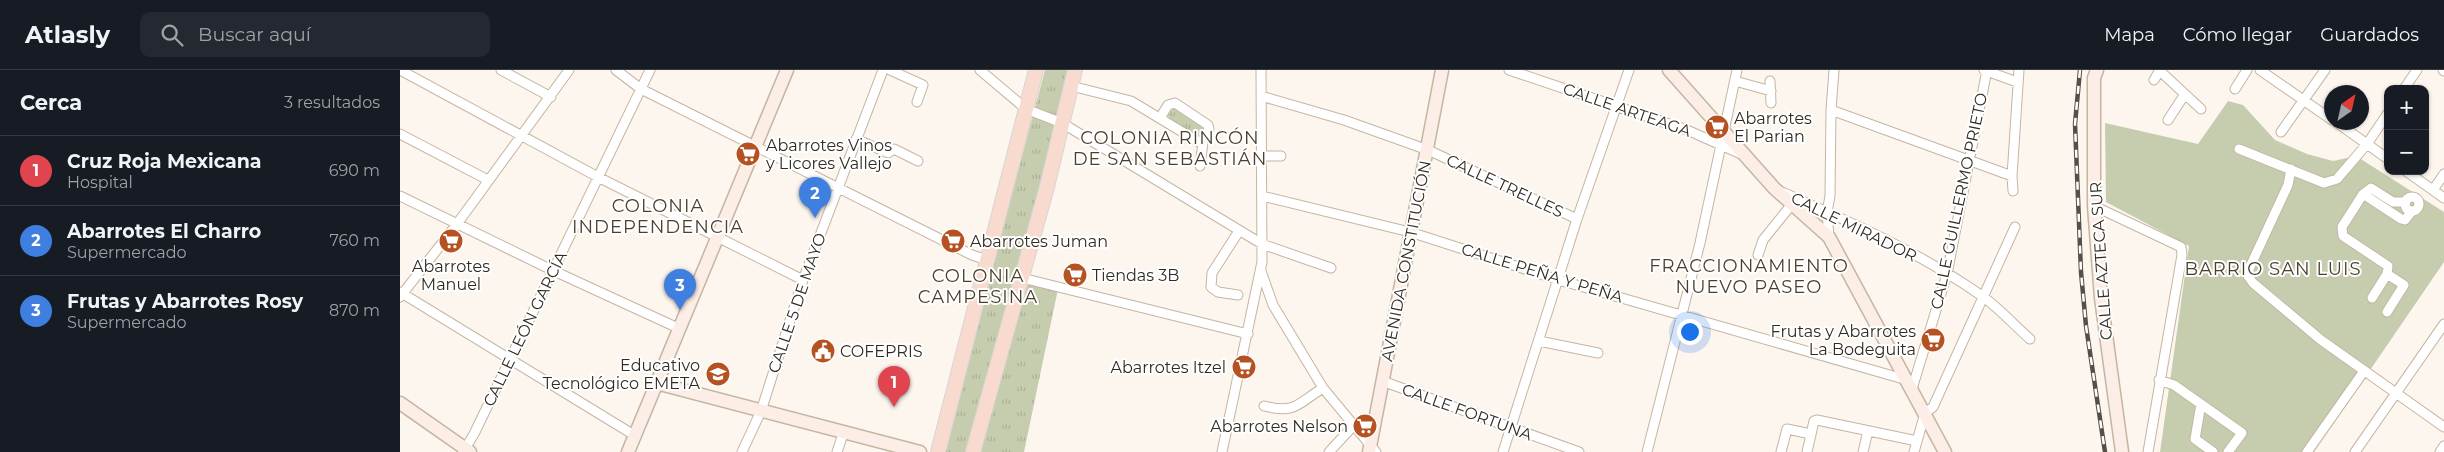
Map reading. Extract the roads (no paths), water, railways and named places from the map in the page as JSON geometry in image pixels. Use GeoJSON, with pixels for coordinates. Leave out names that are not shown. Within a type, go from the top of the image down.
{"type":"FeatureCollection","features":[{"type":"Feature","properties":{"kind":"main road"},"geometry":{"type":"LineString","coordinates":[[938,452],[1036,70]]}},
{"type":"Feature","properties":{"kind":"main road"},"geometry":{"type":"LineString","coordinates":[[973,452],[1022,278],[1073,86],[1075,70]]}},
{"type":"Feature","properties":{"kind":"street"},"geometry":{"type":"LineString","coordinates":[[400,70],[598,177],[803,280]]}},
{"type":"Feature","properties":{"kind":"street"},"geometry":{"type":"LineString","coordinates":[[501,70],[551,97]]}},
{"type":"Feature","properties":{"kind":"street"},"geometry":{"type":"LineString","coordinates":[[569,70],[457,224],[401,294],[634,435]]}},
{"type":"Feature","properties":{"kind":"street"},"geometry":{"type":"LineString","coordinates":[[616,70],[641,89],[972,255],[987,260]]}},
{"type":"Feature","properties":{"kind":"street","name":"CALLE LEÓN GARCÍA"},"geometry":{"type":"LineString","coordinates":[[466,451],[650,70]]}},
{"type":"Feature","properties":{"kind":"street"},"geometry":{"type":"LineString","coordinates":[[628,452],[787,70]]}},
{"type":"Feature","properties":{"kind":"street","name":"CALLE 5 DE MAYO"},"geometry":{"type":"LineString","coordinates":[[742,452],[761,411],[803,280],[883,70]]}},
{"type":"Feature","properties":{"kind":"street"},"geometry":{"type":"LineString","coordinates":[[890,70],[923,84],[917,102]]}},
{"type":"Feature","properties":{"kind":"street"},"geometry":{"type":"LineString","coordinates":[[980,70],[1026,110],[1062,123],[1262,244],[1332,268]]}},
{"type":"Feature","properties":{"kind":"street"},"geometry":{"type":"LineString","coordinates":[[1222,452],[1261,271],[1261,70]]}},
{"type":"Feature","properties":{"kind":"street","name":"AVENIDA CONSTITUCIÓN"},"geometry":{"type":"LineString","coordinates":[[1372,450],[1382,381],[1442,70]]}},
{"type":"Feature","properties":{"kind":"street","name":"CALLE ARTEAGA"},"geometry":{"type":"LineString","coordinates":[[1509,70],[1687,130],[1723,138]]}},
{"type":"Feature","properties":{"kind":"street"},"geometry":{"type":"LineString","coordinates":[[1503,452],[1540,341],[1577,219],[1629,70]]}},
{"type":"Feature","properties":{"kind":"street"},"geometry":{"type":"LineString","coordinates":[[1669,70],[1723,138],[1828,237],[1945,452]]}},
{"type":"Feature","properties":{"kind":"street"},"geometry":{"type":"LineString","coordinates":[[1647,452],[1682,314],[1737,70]]}},
{"type":"Feature","properties":{"kind":"street"},"geometry":{"type":"LineString","coordinates":[[1828,237],[1827,212],[1830,196],[1831,110],[1834,70]]}},
{"type":"Feature","properties":{"kind":"street"},"geometry":{"type":"LineString","coordinates":[[1986,70],[2017,82]]}},
{"type":"Feature","properties":{"kind":"street","name":"CALLE GUILLERMO PRIETO"},"geometry":{"type":"LineString","coordinates":[[1909,385],[1947,274],[1986,70]]}},
{"type":"Feature","properties":{"kind":"street"},"geometry":{"type":"LineString","coordinates":[[2013,191],[2012,176],[2018,70]]}},
{"type":"Feature","properties":{"kind":"street","name":"CALLE AZTECA SUR"},"geometry":{"type":"LineString","coordinates":[[2096,70],[2094,78],[2094,206],[2101,298],[2124,451]]}},
{"type":"Feature","properties":{"kind":"street"},"geometry":{"type":"LineString","coordinates":[[2154,80],[2160,70],[2202,109]]}},
{"type":"Feature","properties":{"kind":"street"},"geometry":{"type":"LineString","coordinates":[[2235,88],[2247,70]]}},
{"type":"Feature","properties":{"kind":"street"},"geometry":{"type":"LineString","coordinates":[[2260,70],[2324,114]]}},
{"type":"Feature","properties":{"kind":"street"},"geometry":{"type":"LineString","coordinates":[[2281,132],[2325,70]]}},
{"type":"Feature","properties":{"kind":"street"},"geometry":{"type":"LineString","coordinates":[[2407,85],[2417,70]]}},
{"type":"Feature","properties":{"kind":"street"},"geometry":{"type":"LineString","coordinates":[[1735,81],[1771,86],[1771,103]]}},
{"type":"Feature","properties":{"kind":"street"},"geometry":{"type":"LineString","coordinates":[[1073,86],[1131,102],[1199,142],[1203,142]]}},
{"type":"Feature","properties":{"kind":"street"},"geometry":{"type":"LineString","coordinates":[[2168,120],[2185,94]]}},
{"type":"Feature","properties":{"kind":"street","name":"CALLE TRELLES"},"geometry":{"type":"LineString","coordinates":[[1262,96],[1344,120],[1428,150],[1577,219]]}},
{"type":"Feature","properties":{"kind":"street"},"geometry":{"type":"LineString","coordinates":[[1160,118],[1168,105],[1175,102],[1208,125],[1209,128],[1203,142],[1200,166]]}},
{"type":"Feature","properties":{"kind":"street"},"geometry":{"type":"LineString","coordinates":[[1831,110],[2012,176]]}},
{"type":"Feature","properties":{"kind":"street"},"geometry":{"type":"LineString","coordinates":[[2239,149],[2324,183],[2337,179],[2367,144],[2384,119]]}},
{"type":"Feature","properties":{"kind":"street"},"geometry":{"type":"LineString","coordinates":[[2347,130],[2384,156]]}},
{"type":"Feature","properties":{"kind":"street"},"geometry":{"type":"LineString","coordinates":[[400,134],[488,180]]}},
{"type":"Feature","properties":{"kind":"street"},"geometry":{"type":"LineString","coordinates":[[856,139],[888,153],[894,149],[918,161]]}},
{"type":"Feature","properties":{"kind":"street"},"geometry":{"type":"LineString","coordinates":[[1261,156],[1281,156]]}},
{"type":"Feature","properties":{"kind":"street"},"geometry":{"type":"LineString","coordinates":[[2292,169],[2288,185],[2249,269],[2248,276],[2253,283],[2321,340],[2444,427]]}},
{"type":"Feature","properties":{"kind":"street"},"geometry":{"type":"LineString","coordinates":[[2372,298],[2387,274],[2388,266],[2343,236],[2342,226],[2363,194],[2372,188],[2394,202],[2406,202],[2408,198],[2417,199],[2444,174]]}},
{"type":"Feature","properties":{"kind":"street"},"geometry":{"type":"LineString","coordinates":[[2411,175],[2444,198]]}},
{"type":"Feature","properties":{"kind":"street","name":"CALLE MIRADOR"},"geometry":{"type":"LineString","coordinates":[[1774,188],[1905,250],[1947,274],[1983,296],[2030,339]]}},
{"type":"Feature","properties":{"kind":"street"},"geometry":{"type":"LineString","coordinates":[[2363,194],[2405,220],[2412,211],[2419,207],[2417,199]]}},
{"type":"Feature","properties":{"kind":"street"},"geometry":{"type":"LineString","coordinates":[[400,196],[554,271],[678,328]]}},
{"type":"Feature","properties":{"kind":"street","name":"CALLE PEÑA Y PEÑA"},"geometry":{"type":"LineString","coordinates":[[1262,196],[1410,232],[1559,280],[1682,314],[1909,385]]}},
{"type":"Feature","properties":{"kind":"street"},"geometry":{"type":"LineString","coordinates":[[2406,202],[2405,206],[2412,211]]}},
{"type":"Feature","properties":{"kind":"street"},"geometry":{"type":"LineString","coordinates":[[1758,256],[1763,240],[1792,204]]}},
{"type":"Feature","properties":{"kind":"street"},"geometry":{"type":"LineString","coordinates":[[2094,206],[2175,243],[2181,248],[2182,255],[2148,452]]}},
{"type":"Feature","properties":{"kind":"street"},"geometry":{"type":"LineString","coordinates":[[1914,452],[1925,413],[1933,407],[2015,227]]}},
{"type":"Feature","properties":{"kind":"street"},"geometry":{"type":"LineString","coordinates":[[1238,295],[1218,292],[1211,287],[1212,273],[1239,231]]}},
{"type":"Feature","properties":{"kind":"street"},"geometry":{"type":"LineString","coordinates":[[1261,271],[1273,305],[1323,388],[1372,450]]}},
{"type":"Feature","properties":{"kind":"street"},"geometry":{"type":"LineString","coordinates":[[2386,312],[2404,285],[2387,274]]}},
{"type":"Feature","properties":{"kind":"street"},"geometry":{"type":"LineString","coordinates":[[1022,278],[1248,334]]}},
{"type":"Feature","properties":{"kind":"street"},"geometry":{"type":"LineString","coordinates":[[1252,310],[1262,300],[1273,305]]}},
{"type":"Feature","properties":{"kind":"street"},"geometry":{"type":"LineString","coordinates":[[2355,452],[2444,324]]}},
{"type":"Feature","properties":{"kind":"street"},"geometry":{"type":"LineString","coordinates":[[1540,341],[1598,353]]}},
{"type":"Feature","properties":{"kind":"street"},"geometry":{"type":"LineString","coordinates":[[2307,452],[2364,371]]}},
{"type":"Feature","properties":{"kind":"street"},"geometry":{"type":"LineString","coordinates":[[2159,380],[2174,385],[2242,433],[2228,452]]}},
{"type":"Feature","properties":{"kind":"street","name":"CALLE FORTUNA"},"geometry":{"type":"LineString","coordinates":[[1382,381],[1579,452]]}},
{"type":"Feature","properties":{"kind":"street"},"geometry":{"type":"LineString","coordinates":[[656,383],[843,434],[920,452]]}},
{"type":"Feature","properties":{"kind":"street"},"geometry":{"type":"LineString","coordinates":[[1264,406],[1282,410],[1292,409],[1323,388]]}},
{"type":"Feature","properties":{"kind":"street"},"geometry":{"type":"LineString","coordinates":[[2201,404],[2195,439],[2213,452]]}},
{"type":"Feature","properties":{"kind":"street"},"geometry":{"type":"LineString","coordinates":[[401,405],[466,451]]}},
{"type":"Feature","properties":{"kind":"street"},"geometry":{"type":"LineString","coordinates":[[1807,452],[1814,421],[1817,420],[1917,442]]}},
{"type":"Feature","properties":{"kind":"street"},"geometry":{"type":"LineString","coordinates":[[1329,452],[1354,425]]}},
{"type":"Feature","properties":{"kind":"street"},"geometry":{"type":"LineString","coordinates":[[1781,452],[1787,429],[1811,434]]}},
{"type":"Feature","properties":{"kind":"street"},"geometry":{"type":"LineString","coordinates":[[1863,452],[1868,431]]}},
{"type":"Feature","properties":{"kind":"street"},"geometry":{"type":"LineString","coordinates":[[837,452],[843,434]]}},
{"type":"Feature","properties":{"kind":"street"},"geometry":{"type":"LineString","coordinates":[[2440,452],[2444,446]]}},
{"type":"Feature","properties":{"kind":"railway"},"geometry":{"type":"LineString","coordinates":[[2080,70],[2075,124],[2081,272],[2086,326],[2105,452]]}},
{"type":"Feature","properties":{"kind":"place","name":"Abarrotes El Parian"},"geometry":{"type":"Point","coordinates":[1717,127]}},
{"type":"Feature","properties":{"kind":"place","name":"Abarrotes Vinos y Licores Vallejo"},"geometry":{"type":"Point","coordinates":[748,154]}},
{"type":"Feature","properties":{"kind":"place","name":"Abarrotes El Charro"},"geometry":{"type":"Point","coordinates":[815,218]}},
{"type":"Feature","properties":{"kind":"place","name":"Abarrotes Manuel"},"geometry":{"type":"Point","coordinates":[451,241]}},
{"type":"Feature","properties":{"kind":"place","name":"Abarrotes Juman"},"geometry":{"type":"Point","coordinates":[953,241]}},
{"type":"Feature","properties":{"kind":"place","name":"Tiendas 3B"},"geometry":{"type":"Point","coordinates":[1075,275]}},
{"type":"Feature","properties":{"kind":"place","name":"Frutas y Abarrotes Rosy"},"geometry":{"type":"Point","coordinates":[680,310]}},
{"type":"Feature","properties":{"kind":"place","name":"Frutas y Abarrotes La Bodeguita"},"geometry":{"type":"Point","coordinates":[1933,340]}},
{"type":"Feature","properties":{"kind":"place","name":"COFEPRIS"},"geometry":{"type":"Point","coordinates":[823,351]}},
{"type":"Feature","properties":{"kind":"place","name":"Abarrotes Itzel"},"geometry":{"type":"Point","coordinates":[1244,367]}},
{"type":"Feature","properties":{"kind":"place","name":"Educativo Tecnológico EMETA"},"geometry":{"type":"Point","coordinates":[718,374]}},
{"type":"Feature","properties":{"kind":"place","name":"Cruz Roja Mexicana"},"geometry":{"type":"Point","coordinates":[894,407]}},
{"type":"Feature","properties":{"kind":"place","name":"Abarrotes Nelson"},"geometry":{"type":"Point","coordinates":[1365,426]}},
{"type":"Feature","properties":{"kind":"district","name":"COLONIA RINCÓN DE SAN SEBASTIÁN"},"geometry":{"type":"Point","coordinates":[1170,148]}},
{"type":"Feature","properties":{"kind":"district","name":"COLONIA INDEPENDENCIA"},"geometry":{"type":"Point","coordinates":[658,216]}},
{"type":"Feature","properties":{"kind":"district","name":"BARRIO SAN LUIS"},"geometry":{"type":"Point","coordinates":[2273,269]}},
{"type":"Feature","properties":{"kind":"district","name":"FRACCIONAMIENTO NUEVO PASEO"},"geometry":{"type":"Point","coordinates":[1749,276]}},
{"type":"Feature","properties":{"kind":"district","name":"COLONIA CAMPESINA"},"geometry":{"type":"Point","coordinates":[978,286]}}]}
